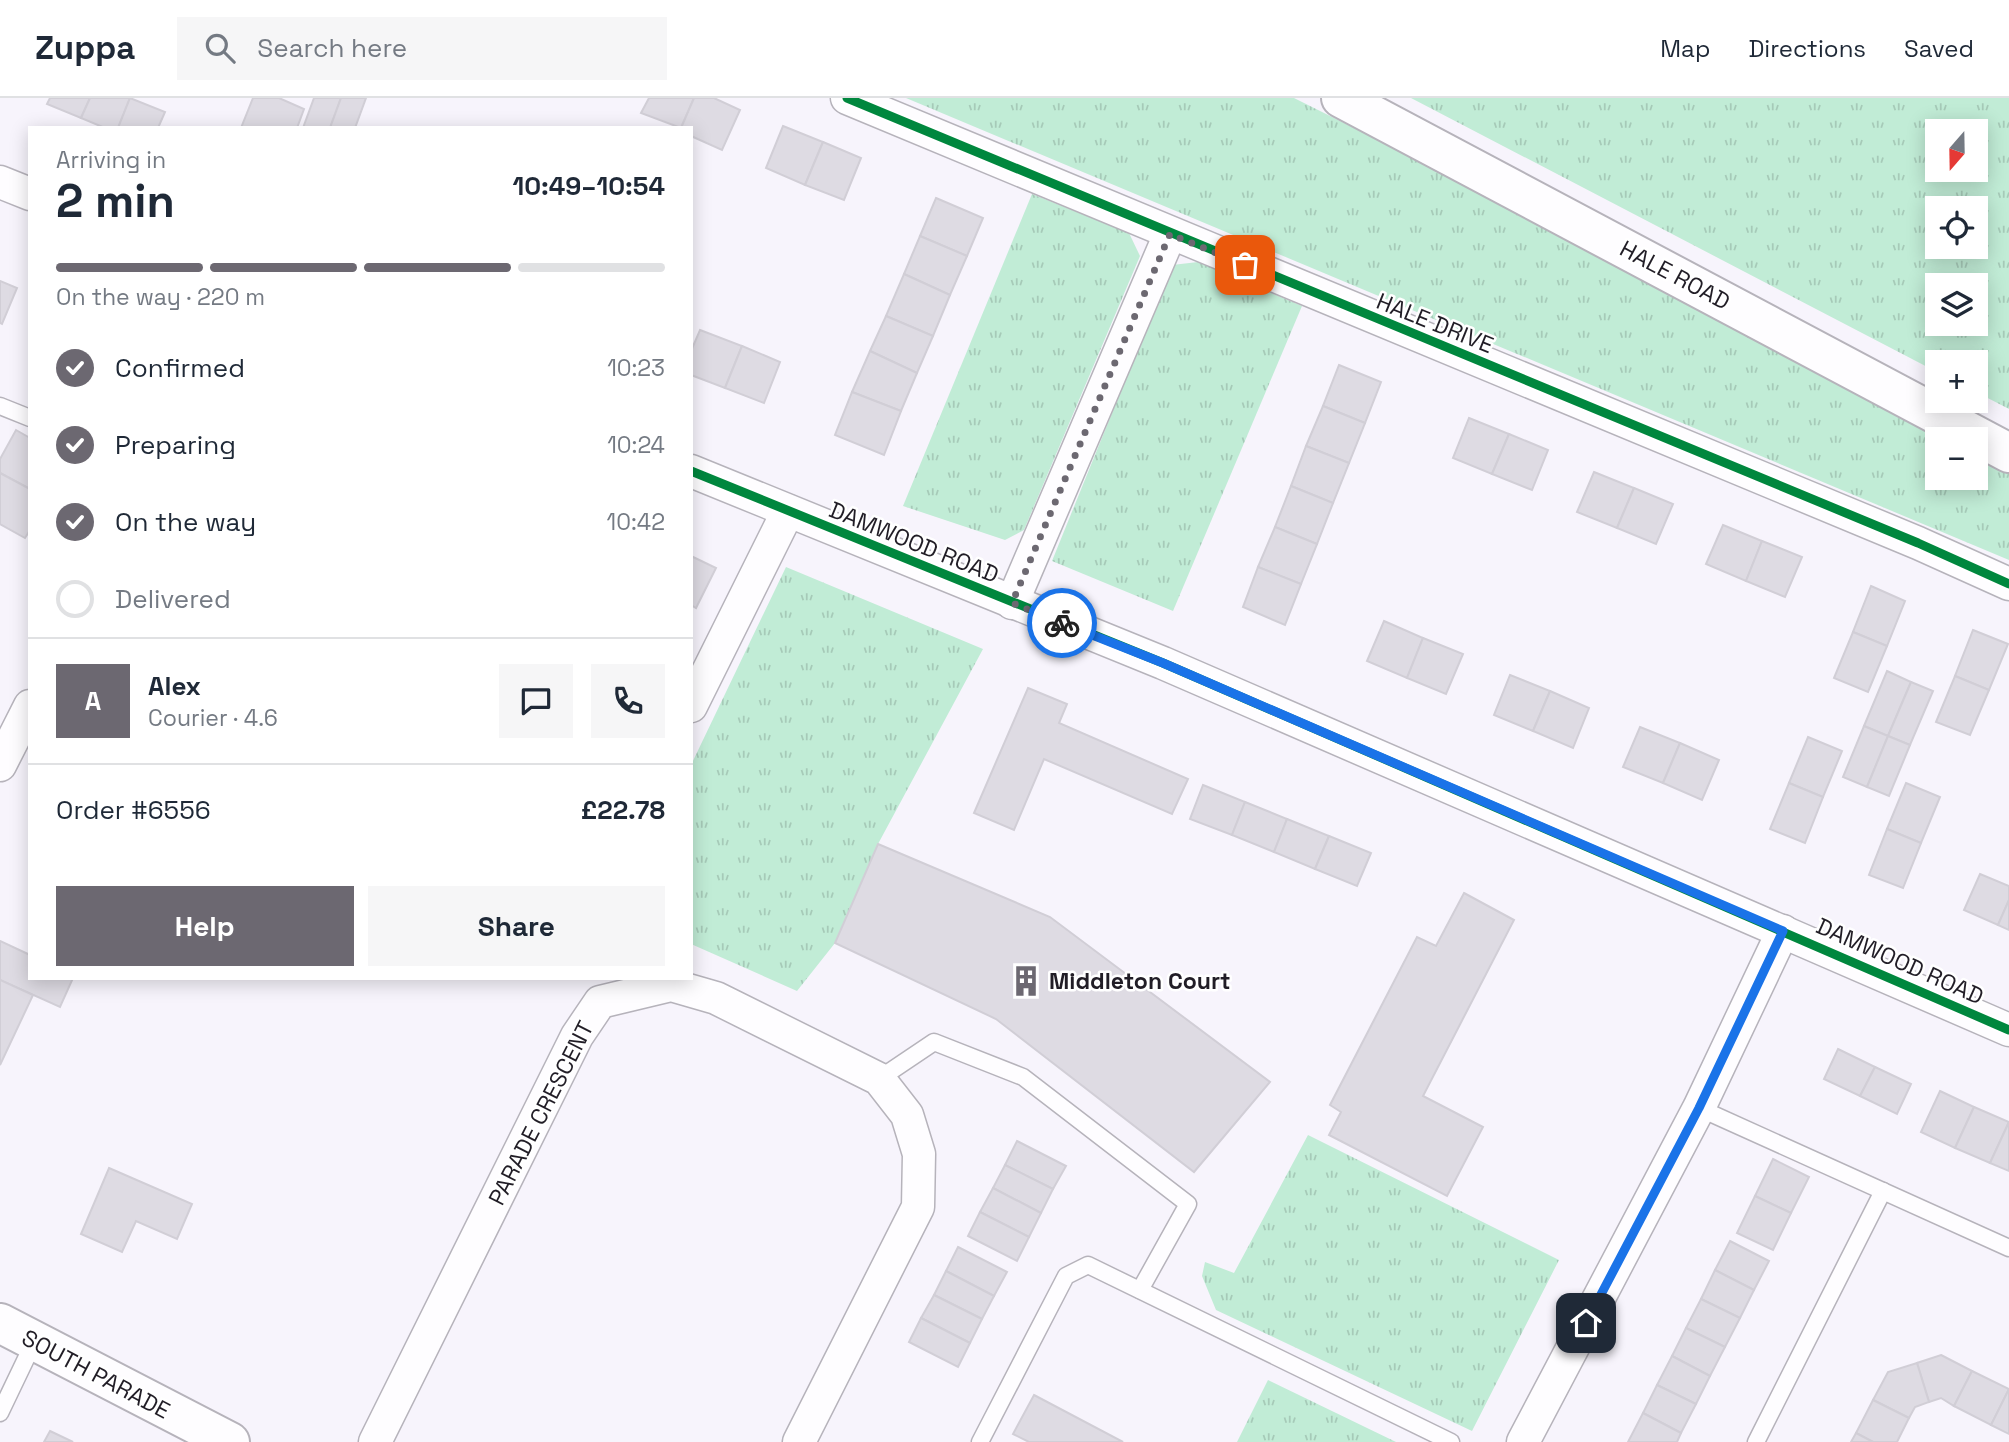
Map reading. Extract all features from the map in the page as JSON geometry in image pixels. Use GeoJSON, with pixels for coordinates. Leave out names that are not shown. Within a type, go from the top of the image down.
{"type":"FeatureCollection","features":[{"type":"Feature","properties":{"kind":"street","name":"HALE DRIVE"},"geometry":{"type":"LineString","coordinates":[[847,98],[1880,527],[2009,584]]}},
{"type":"Feature","properties":{"kind":"street","name":"HALE ROAD"},"geometry":{"type":"LineString","coordinates":[[1341,98],[2009,453]]}},
{"type":"Feature","properties":{"kind":"street"},"geometry":{"type":"LineString","coordinates":[[0,182],[28,193]]}},
{"type":"Feature","properties":{"kind":"street"},"geometry":{"type":"LineString","coordinates":[[1012,603],[1170,234]]}},
{"type":"Feature","properties":{"kind":"street","name":"DAMWOOD ROAD"},"geometry":{"type":"LineString","coordinates":[[693,472],[1163,663],[2009,1030]]}},
{"type":"Feature","properties":{"kind":"street"},"geometry":{"type":"LineString","coordinates":[[693,702],[788,511]]}},
{"type":"Feature","properties":{"kind":"street"},"geometry":{"type":"LineString","coordinates":[[0,765],[27,719]]}},
{"type":"Feature","properties":{"kind":"street"},"geometry":{"type":"LineString","coordinates":[[1523,1442],[1699,1108],[1783,931]]}},
{"type":"Feature","properties":{"kind":"street","name":"PARADE CRESCENT"},"geometry":{"type":"LineString","coordinates":[[375,1442],[577,1036],[594,990],[671,985],[716,998],[879,1079],[907,1115],[919,1154],[918,1207],[799,1442]]}},
{"type":"Feature","properties":{"kind":"street","name":"SOUTH PARADE"},"geometry":{"type":"LineString","coordinates":[[0,1323],[230,1442]]}},
{"type":"Feature","properties":{"kind":"lane"},"geometry":{"type":"LineString","coordinates":[[0,406],[28,417]]}},
{"type":"Feature","properties":{"kind":"lane"},"geometry":{"type":"LineString","coordinates":[[879,1079],[934,1042],[1023,1077],[1188,1204],[1140,1290]]}},
{"type":"Feature","properties":{"kind":"lane"},"geometry":{"type":"LineString","coordinates":[[1699,1108],[2009,1248]]}},
{"type":"Feature","properties":{"kind":"lane"},"geometry":{"type":"LineString","coordinates":[[1756,1442],[1883,1191]]}},
{"type":"Feature","properties":{"kind":"lane"},"geometry":{"type":"LineString","coordinates":[[980,1442],[1066,1276],[1088,1265],[1451,1442]]}},
{"type":"Feature","properties":{"kind":"lane"},"geometry":{"type":"LineString","coordinates":[[0,1413],[34,1342]]}},
{"type":"Feature","properties":{"kind":"green space"},"geometry":{"type":"Polygon","coordinates":[[[906,98],[1294,98],[1623,262],[1935,427],[1925,427],[1925,490],[1988,490],[1988,455],[2009,466],[2009,560],[906,98]]]}},
{"type":"Feature","properties":{"kind":"green space"},"geometry":{"type":"Polygon","coordinates":[[[1411,98],[2009,98],[2009,409],[1988,398],[1988,350],[1925,350],[1925,366],[1411,98]]]}},
{"type":"Feature","properties":{"kind":"green space"},"geometry":{"type":"Polygon","coordinates":[[[1032,194],[1129,233],[1140,256],[1024,530],[1005,540],[903,506],[1032,194]]]}},
{"type":"Feature","properties":{"kind":"green space"},"geometry":{"type":"Polygon","coordinates":[[[1198,262],[1302,306],[1173,611],[1052,561],[1172,265],[1198,262]]]}},
{"type":"Feature","properties":{"kind":"green space"},"geometry":{"type":"Polygon","coordinates":[[[786,567],[983,649],[878,844],[835,943],[797,991],[693,945],[693,761],[786,567]]]}},
{"type":"Feature","properties":{"kind":"green space"},"geometry":{"type":"Polygon","coordinates":[[[1308,1135],[1559,1260],[1472,1431],[1216,1310],[1202,1276],[1205,1262],[1234,1273],[1308,1135]]]}},
{"type":"Feature","properties":{"kind":"green space"},"geometry":{"type":"Polygon","coordinates":[[[1268,1380],[1396,1442],[1237,1442],[1268,1380]]]}},
{"type":"Feature","properties":{"kind":"building"},"geometry":{"type":"Polygon","coordinates":[[[50,98],[90,98],[81,118],[47,104],[50,98]]]}},
{"type":"Feature","properties":{"kind":"building"},"geometry":{"type":"Polygon","coordinates":[[[90,98],[130,98],[119,126],[100,126],[81,118],[90,98]]]}},
{"type":"Feature","properties":{"kind":"building"},"geometry":{"type":"Polygon","coordinates":[[[130,98],[165,112],[159,126],[119,126],[130,98]]]}},
{"type":"Feature","properties":{"kind":"building"},"geometry":{"type":"Polygon","coordinates":[[[253,98],[279,98],[304,109],[298,126],[242,126],[253,98]]]}},
{"type":"Feature","properties":{"kind":"building"},"geometry":{"type":"Polygon","coordinates":[[[314,98],[341,98],[331,126],[304,126],[314,98]]]}},
{"type":"Feature","properties":{"kind":"building"},"geometry":{"type":"Polygon","coordinates":[[[341,98],[366,98],[356,126],[331,126],[341,98]]]}},
{"type":"Feature","properties":{"kind":"building"},"geometry":{"type":"Polygon","coordinates":[[[649,98],[694,98],[682,126],[641,113],[649,98]]]}},
{"type":"Feature","properties":{"kind":"building"},"geometry":{"type":"Polygon","coordinates":[[[694,98],[714,98],[740,110],[722,150],[693,137],[693,126],[682,126],[694,98]]]}},
{"type":"Feature","properties":{"kind":"building"},"geometry":{"type":"Polygon","coordinates":[[[783,126],[823,142],[805,185],[766,168],[783,126]]]}},
{"type":"Feature","properties":{"kind":"building"},"geometry":{"type":"Polygon","coordinates":[[[823,142],[861,158],[844,200],[805,185],[823,142]]]}},
{"type":"Feature","properties":{"kind":"building"},"geometry":{"type":"Polygon","coordinates":[[[936,198],[983,218],[967,256],[920,236],[936,198]]]}},
{"type":"Feature","properties":{"kind":"building"},"geometry":{"type":"Polygon","coordinates":[[[920,236],[967,256],[950,295],[904,274],[920,236]]]}},
{"type":"Feature","properties":{"kind":"building"},"geometry":{"type":"Polygon","coordinates":[[[904,274],[950,295],[933,336],[886,316],[904,274]]]}},
{"type":"Feature","properties":{"kind":"building"},"geometry":{"type":"Polygon","coordinates":[[[0,281],[17,288],[2,324],[0,323],[0,281]]]}},
{"type":"Feature","properties":{"kind":"building"},"geometry":{"type":"Polygon","coordinates":[[[886,316],[933,336],[917,373],[870,351],[886,316]]]}},
{"type":"Feature","properties":{"kind":"building"},"geometry":{"type":"Polygon","coordinates":[[[700,330],[742,346],[725,388],[693,376],[693,346],[700,330]]]}},
{"type":"Feature","properties":{"kind":"building"},"geometry":{"type":"Polygon","coordinates":[[[742,346],[780,362],[764,403],[725,388],[742,346]]]}},
{"type":"Feature","properties":{"kind":"building"},"geometry":{"type":"Polygon","coordinates":[[[870,351],[917,373],[901,411],[852,392],[870,351]]]}},
{"type":"Feature","properties":{"kind":"building"},"geometry":{"type":"Polygon","coordinates":[[[1339,365],[1381,382],[1365,423],[1323,406],[1339,365]]]}},
{"type":"Feature","properties":{"kind":"building"},"geometry":{"type":"Polygon","coordinates":[[[852,392],[901,411],[884,455],[835,435],[852,392]]]}},
{"type":"Feature","properties":{"kind":"building"},"geometry":{"type":"Polygon","coordinates":[[[1323,406],[1365,423],[1349,463],[1306,446],[1323,406]]]}},
{"type":"Feature","properties":{"kind":"building"},"geometry":{"type":"Polygon","coordinates":[[[1469,418],[1509,434],[1492,474],[1453,458],[1469,418]]]}},
{"type":"Feature","properties":{"kind":"building"},"geometry":{"type":"Polygon","coordinates":[[[16,430],[28,437],[28,488],[0,473],[0,459],[16,430]]]}},
{"type":"Feature","properties":{"kind":"building"},"geometry":{"type":"Polygon","coordinates":[[[1509,434],[1548,450],[1532,490],[1492,474],[1509,434]]]}},
{"type":"Feature","properties":{"kind":"building"},"geometry":{"type":"Polygon","coordinates":[[[1306,446],[1349,463],[1333,503],[1291,486],[1306,446]]]}},
{"type":"Feature","properties":{"kind":"building"},"geometry":{"type":"Polygon","coordinates":[[[1594,472],[1634,488],[1617,528],[1577,512],[1594,472]]]}},
{"type":"Feature","properties":{"kind":"building"},"geometry":{"type":"Polygon","coordinates":[[[0,473],[28,488],[28,533],[25,538],[0,524],[0,473]]]}},
{"type":"Feature","properties":{"kind":"building"},"geometry":{"type":"Polygon","coordinates":[[[1291,486],[1333,503],[1317,544],[1275,527],[1291,486]]]}},
{"type":"Feature","properties":{"kind":"building"},"geometry":{"type":"Polygon","coordinates":[[[1634,488],[1673,504],[1656,544],[1617,528],[1634,488]]]}},
{"type":"Feature","properties":{"kind":"building"},"geometry":{"type":"Polygon","coordinates":[[[1723,525],[1762,541],[1746,581],[1706,564],[1723,525]]]}},
{"type":"Feature","properties":{"kind":"building"},"geometry":{"type":"Polygon","coordinates":[[[1275,527],[1317,544],[1301,584],[1258,567],[1275,527]]]}},
{"type":"Feature","properties":{"kind":"building"},"geometry":{"type":"Polygon","coordinates":[[[1762,541],[1802,557],[1785,597],[1746,581],[1762,541]]]}},
{"type":"Feature","properties":{"kind":"building"},"geometry":{"type":"Polygon","coordinates":[[[693,557],[716,568],[696,608],[693,606],[693,557]]]}},
{"type":"Feature","properties":{"kind":"building"},"geometry":{"type":"Polygon","coordinates":[[[1258,567],[1301,584],[1285,625],[1243,607],[1258,567]]]}},
{"type":"Feature","properties":{"kind":"building"},"geometry":{"type":"Polygon","coordinates":[[[1871,586],[1905,601],[1887,646],[1853,632],[1871,586]]]}},
{"type":"Feature","properties":{"kind":"building"},"geometry":{"type":"Polygon","coordinates":[[[1384,621],[1423,638],[1407,678],[1367,661],[1384,621]]]}},
{"type":"Feature","properties":{"kind":"building"},"geometry":{"type":"Polygon","coordinates":[[[1973,630],[2008,644],[1989,690],[1955,676],[1973,630]]]}},
{"type":"Feature","properties":{"kind":"building"},"geometry":{"type":"Polygon","coordinates":[[[1853,632],[1887,646],[1868,692],[1834,678],[1853,632]]]}},
{"type":"Feature","properties":{"kind":"building"},"geometry":{"type":"Polygon","coordinates":[[[1423,638],[1463,654],[1446,694],[1407,678],[1423,638]]]}},
{"type":"Feature","properties":{"kind":"building"},"geometry":{"type":"Polygon","coordinates":[[[1887,671],[1911,682],[1888,736],[1864,726],[1887,671]]]}},
{"type":"Feature","properties":{"kind":"building"},"geometry":{"type":"Polygon","coordinates":[[[1510,675],[1550,691],[1533,731],[1494,715],[1510,675]]]}},
{"type":"Feature","properties":{"kind":"building"},"geometry":{"type":"Polygon","coordinates":[[[1955,676],[1989,690],[1970,735],[1936,722],[1955,676]]]}},
{"type":"Feature","properties":{"kind":"building"},"geometry":{"type":"Polygon","coordinates":[[[1911,682],[1933,691],[1910,745],[1888,736],[1911,682]]]}},
{"type":"Feature","properties":{"kind":"building"},"geometry":{"type":"Polygon","coordinates":[[[1028,688],[1067,704],[1059,723],[1188,779],[1172,814],[1044,759],[1014,830],[974,813],[1028,688]]]}},
{"type":"Feature","properties":{"kind":"building"},"geometry":{"type":"Polygon","coordinates":[[[1550,691],[1589,708],[1573,748],[1533,731],[1550,691]]]}},
{"type":"Feature","properties":{"kind":"building"},"geometry":{"type":"Polygon","coordinates":[[[1864,726],[1888,736],[1867,787],[1843,777],[1864,726]]]}},
{"type":"Feature","properties":{"kind":"building"},"geometry":{"type":"Polygon","coordinates":[[[1640,727],[1680,743],[1663,783],[1623,767],[1640,727]]]}},
{"type":"Feature","properties":{"kind":"building"},"geometry":{"type":"Polygon","coordinates":[[[1888,736],[1910,745],[1889,796],[1867,787],[1888,736]]]}},
{"type":"Feature","properties":{"kind":"building"},"geometry":{"type":"Polygon","coordinates":[[[1808,737],[1842,751],[1823,797],[1789,783],[1808,737]]]}},
{"type":"Feature","properties":{"kind":"building"},"geometry":{"type":"Polygon","coordinates":[[[1680,743],[1719,760],[1702,800],[1663,783],[1680,743]]]}},
{"type":"Feature","properties":{"kind":"building"},"geometry":{"type":"Polygon","coordinates":[[[1789,783],[1823,797],[1805,843],[1770,829],[1789,783]]]}},
{"type":"Feature","properties":{"kind":"building"},"geometry":{"type":"Polygon","coordinates":[[[1906,783],[1940,797],[1921,843],[1887,829],[1906,783]]]}},
{"type":"Feature","properties":{"kind":"building"},"geometry":{"type":"Polygon","coordinates":[[[1203,785],[1245,802],[1232,835],[1190,819],[1203,785]]]}},
{"type":"Feature","properties":{"kind":"building"},"geometry":{"type":"Polygon","coordinates":[[[1245,802],[1287,819],[1274,852],[1232,835],[1245,802]]]}},
{"type":"Feature","properties":{"kind":"building"},"geometry":{"type":"Polygon","coordinates":[[[1287,819],[1329,836],[1315,869],[1274,852],[1287,819]]]}},
{"type":"Feature","properties":{"kind":"building"},"geometry":{"type":"Polygon","coordinates":[[[1887,829],[1921,843],[1903,888],[1869,875],[1887,829]]]}},
{"type":"Feature","properties":{"kind":"building"},"geometry":{"type":"Polygon","coordinates":[[[1329,836],[1371,853],[1357,886],[1315,869],[1329,836]]]}},
{"type":"Feature","properties":{"kind":"building","name":"Middleton Court"},"geometry":{"type":"Polygon","coordinates":[[[878,844],[1050,917],[1270,1082],[1194,1172],[996,1019],[835,943],[878,844]]]}},
{"type":"Feature","properties":{"kind":"building"},"geometry":{"type":"Polygon","coordinates":[[[1980,874],[2009,886],[2009,900],[1998,925],[1964,910],[1980,874]]]}},
{"type":"Feature","properties":{"kind":"building"},"geometry":{"type":"Polygon","coordinates":[[[1464,893],[1514,920],[1423,1096],[1483,1127],[1447,1196],[1329,1135],[1341,1112],[1330,1105],[1417,937],[1436,946],[1464,893]]]}},
{"type":"Feature","properties":{"kind":"building"},"geometry":{"type":"Polygon","coordinates":[[[2009,900],[2009,930],[1998,925],[2009,900]]]}},
{"type":"Feature","properties":{"kind":"building"},"geometry":{"type":"Polygon","coordinates":[[[0,941],[28,954],[28,980],[72,980],[60,1007],[0,980],[0,941]]]}},
{"type":"Feature","properties":{"kind":"building"},"geometry":{"type":"Polygon","coordinates":[[[0,980],[33,995],[0,1065],[0,980]]]}},
{"type":"Feature","properties":{"kind":"building"},"geometry":{"type":"Polygon","coordinates":[[[1838,1049],[1875,1067],[1860,1096],[1824,1079],[1838,1049]]]}},
{"type":"Feature","properties":{"kind":"building"},"geometry":{"type":"Polygon","coordinates":[[[1875,1067],[1911,1084],[1897,1114],[1860,1096],[1875,1067]]]}},
{"type":"Feature","properties":{"kind":"building"},"geometry":{"type":"Polygon","coordinates":[[[1940,1091],[1974,1107],[1955,1148],[1921,1132],[1940,1091]]]}},
{"type":"Feature","properties":{"kind":"building"},"geometry":{"type":"Polygon","coordinates":[[[1974,1107],[2009,1122],[1990,1163],[1955,1148],[1974,1107]]]}},
{"type":"Feature","properties":{"kind":"building"},"geometry":{"type":"Polygon","coordinates":[[[2009,1122],[2009,1171],[1990,1163],[2009,1122]]]}},
{"type":"Feature","properties":{"kind":"building"},"geometry":{"type":"Polygon","coordinates":[[[1017,1141],[1066,1166],[1053,1189],[1005,1165],[1017,1141]]]}},
{"type":"Feature","properties":{"kind":"building"},"geometry":{"type":"Polygon","coordinates":[[[1773,1159],[1809,1177],[1791,1213],[1755,1196],[1773,1159]]]}},
{"type":"Feature","properties":{"kind":"building"},"geometry":{"type":"Polygon","coordinates":[[[1005,1165],[1053,1189],[1041,1213],[993,1188],[1005,1165]]]}},
{"type":"Feature","properties":{"kind":"building"},"geometry":{"type":"Polygon","coordinates":[[[109,1168],[192,1204],[177,1239],[136,1221],[122,1252],[81,1234],[109,1168]]]}},
{"type":"Feature","properties":{"kind":"building"},"geometry":{"type":"Polygon","coordinates":[[[993,1188],[1041,1213],[1029,1237],[980,1212],[993,1188]]]}},
{"type":"Feature","properties":{"kind":"building"},"geometry":{"type":"Polygon","coordinates":[[[1755,1196],[1791,1213],[1773,1250],[1737,1233],[1755,1196]]]}},
{"type":"Feature","properties":{"kind":"building"},"geometry":{"type":"Polygon","coordinates":[[[980,1212],[1029,1237],[1017,1261],[968,1236],[980,1212]]]}},
{"type":"Feature","properties":{"kind":"building"},"geometry":{"type":"Polygon","coordinates":[[[1730,1241],[1769,1261],[1754,1290],[1715,1270],[1730,1241]]]}},
{"type":"Feature","properties":{"kind":"building"},"geometry":{"type":"Polygon","coordinates":[[[958,1247],[1007,1272],[994,1296],[946,1271],[958,1247]]]}},
{"type":"Feature","properties":{"kind":"building"},"geometry":{"type":"Polygon","coordinates":[[[1715,1270],[1754,1290],[1740,1318],[1701,1299],[1715,1270]]]}},
{"type":"Feature","properties":{"kind":"building"},"geometry":{"type":"Polygon","coordinates":[[[946,1271],[994,1296],[982,1319],[934,1295],[946,1271]]]}},
{"type":"Feature","properties":{"kind":"building"},"geometry":{"type":"Polygon","coordinates":[[[934,1295],[982,1319],[970,1343],[921,1318],[934,1295]]]}},
{"type":"Feature","properties":{"kind":"building"},"geometry":{"type":"Polygon","coordinates":[[[1701,1299],[1740,1318],[1725,1347],[1686,1328],[1701,1299]]]}},
{"type":"Feature","properties":{"kind":"building"},"geometry":{"type":"Polygon","coordinates":[[[921,1318],[970,1343],[958,1367],[909,1342],[921,1318]]]}},
{"type":"Feature","properties":{"kind":"building"},"geometry":{"type":"Polygon","coordinates":[[[1686,1328],[1725,1347],[1710,1376],[1672,1356],[1686,1328]]]}},
{"type":"Feature","properties":{"kind":"building"},"geometry":{"type":"Polygon","coordinates":[[[1941,1355],[1972,1371],[1954,1406],[1941,1398],[1929,1402],[1917,1363],[1941,1355]]]}},
{"type":"Feature","properties":{"kind":"building"},"geometry":{"type":"Polygon","coordinates":[[[1672,1356],[1710,1376],[1696,1404],[1657,1385],[1672,1356]]]}},
{"type":"Feature","properties":{"kind":"building"},"geometry":{"type":"Polygon","coordinates":[[[1917,1363],[1929,1402],[1915,1407],[1909,1418],[1873,1400],[1888,1372],[1917,1363]]]}},
{"type":"Feature","properties":{"kind":"building"},"geometry":{"type":"Polygon","coordinates":[[[1972,1371],[2009,1389],[1991,1425],[1954,1406],[1972,1371]]]}},
{"type":"Feature","properties":{"kind":"building"},"geometry":{"type":"Polygon","coordinates":[[[1657,1385],[1696,1404],[1681,1433],[1643,1413],[1657,1385]]]}},
{"type":"Feature","properties":{"kind":"building"},"geometry":{"type":"Polygon","coordinates":[[[2009,1389],[2009,1434],[1991,1425],[2009,1389]]]}},
{"type":"Feature","properties":{"kind":"building"},"geometry":{"type":"Polygon","coordinates":[[[1034,1395],[1123,1442],[1029,1442],[1013,1434],[1034,1395]]]}},
{"type":"Feature","properties":{"kind":"building"},"geometry":{"type":"Polygon","coordinates":[[[1873,1400],[1909,1418],[1897,1442],[1873,1442],[1856,1433],[1873,1400]]]}},
{"type":"Feature","properties":{"kind":"building"},"geometry":{"type":"Polygon","coordinates":[[[1643,1413],[1681,1433],[1677,1442],[1628,1442],[1643,1413]]]}},
{"type":"Feature","properties":{"kind":"building"},"geometry":{"type":"Polygon","coordinates":[[[50,1431],[73,1442],[44,1442],[50,1431]]]}},
{"type":"Feature","properties":{"kind":"building"},"geometry":{"type":"Polygon","coordinates":[[[1856,1433],[1873,1442],[1851,1442],[1856,1433]]]}},
{"type":"Feature","properties":{"kind":"cycle path"},"geometry":{"type":"LineString","coordinates":[[847,98],[1918,543],[2009,584]]}},
{"type":"Feature","properties":{"kind":"cycle path"},"geometry":{"type":"LineString","coordinates":[[693,472],[1163,663],[2009,1030]]}},
{"type":"Feature","properties":{"kind":"way so far"},"geometry":{"type":"LineString","coordinates":[[1062,623],[1012,603],[1170,234],[1245,265]]}},
{"type":"Feature","properties":{"kind":"place","name":"Middleton Court"},"geometry":{"type":"Point","coordinates":[1026,981]}},
{"type":"Feature","properties":{"kind":"route"},"geometry":{"type":"LineString","coordinates":[[1062,623],[1163,663],[1783,931],[1699,1108],[1586,1323]]}}]}
